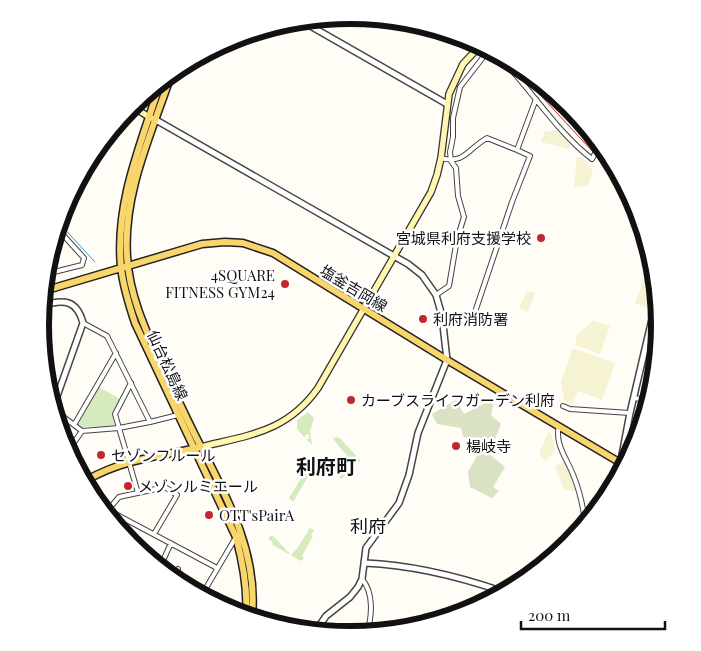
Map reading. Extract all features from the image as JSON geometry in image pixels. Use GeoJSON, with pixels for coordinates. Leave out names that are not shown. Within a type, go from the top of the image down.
{"type":"FeatureCollection","features":[{"type":"Feature","properties":{"kind":"main road"},"geometry":{"type":"LineString","coordinates":[[90,478],[104,470],[130,462],[262,432],[282,423],[307,402],[318,388],[365,309],[431,192],[441,158],[449,94],[459,71],[476,51]]}},
{"type":"Feature","properties":{"kind":"main road"},"geometry":{"type":"LineString","coordinates":[[152,118],[167,86]]}},
{"type":"Feature","properties":{"kind":"main road"},"geometry":{"type":"LineString","coordinates":[[152,118],[157,94]]}},
{"type":"Feature","properties":{"kind":"main road"},"geometry":{"type":"LineString","coordinates":[[139,110],[152,118]]}},
{"type":"Feature","properties":{"kind":"main road","name":"仙台松島線"},"geometry":{"type":"LineString","coordinates":[[152,118],[128,179],[124,198],[120,242],[129,306],[178,415],[198,448],[236,520],[247,552],[253,588],[252,610]]}},
{"type":"Feature","properties":{"kind":"main road","name":"塩釜吉岡線"},"geometry":{"type":"LineString","coordinates":[[51,289],[202,244],[243,243],[273,253],[447,360],[619,462]]}},
{"type":"Feature","properties":{"kind":"main road","name":"仙台松島線"},"geometry":{"type":"LineString","coordinates":[[124,267],[144,326],[236,537],[244,572],[246,608]]}},
{"type":"Feature","properties":{"kind":"street"},"geometry":{"type":"LineString","coordinates":[[311,26],[447,104]]}},
{"type":"Feature","properties":{"kind":"street"},"geometry":{"type":"LineString","coordinates":[[436,294],[449,286],[457,238],[464,217],[458,196],[456,168],[451,161],[450,152],[453,138],[453,118],[460,87],[484,55]]}},
{"type":"Feature","properties":{"kind":"street"},"geometry":{"type":"LineString","coordinates":[[510,70],[592,159],[596,151]]}},
{"type":"Feature","properties":{"kind":"street"},"geometry":{"type":"LineString","coordinates":[[517,150],[536,99]]}},
{"type":"Feature","properties":{"kind":"street"},"geometry":{"type":"LineString","coordinates":[[152,118],[408,264],[422,275],[436,294],[442,316],[447,360],[418,433],[404,493],[399,503],[370,542],[365,554],[362,579],[354,592],[326,616],[319,626]]}},
{"type":"Feature","properties":{"kind":"street"},"geometry":{"type":"LineString","coordinates":[[441,158],[451,161],[463,157],[487,138],[530,156],[512,202],[475,312],[467,317],[442,316]]}},
{"type":"Feature","properties":{"kind":"street"},"geometry":{"type":"LineString","coordinates":[[54,273],[82,265],[84,258],[64,236],[62,238]]}},
{"type":"Feature","properties":{"kind":"street"},"geometry":{"type":"LineString","coordinates":[[49,304],[62,300],[68,302],[76,308],[83,323],[57,394]]}},
{"type":"Feature","properties":{"kind":"street"},"geometry":{"type":"LineString","coordinates":[[624,453],[630,413],[652,322]]}},
{"type":"Feature","properties":{"kind":"street"},"geometry":{"type":"LineString","coordinates":[[83,323],[107,336],[150,422]]}},
{"type":"Feature","properties":{"kind":"street"},"geometry":{"type":"LineString","coordinates":[[74,425],[116,353]]}},
{"type":"Feature","properties":{"kind":"street"},"geometry":{"type":"LineString","coordinates":[[132,383],[115,414],[138,493]]}},
{"type":"Feature","properties":{"kind":"street"},"geometry":{"type":"LineString","coordinates":[[634,398],[643,399]]}},
{"type":"Feature","properties":{"kind":"street"},"geometry":{"type":"LineString","coordinates":[[563,406],[570,409],[630,413]]}},
{"type":"Feature","properties":{"kind":"street"},"geometry":{"type":"LineString","coordinates":[[63,417],[82,431],[118,428],[178,415]]}},
{"type":"Feature","properties":{"kind":"street"},"geometry":{"type":"LineString","coordinates":[[558,426],[556,434],[578,490],[584,516]]}},
{"type":"Feature","properties":{"kind":"street"},"geometry":{"type":"LineString","coordinates":[[73,444],[82,431]]}},
{"type":"Feature","properties":{"kind":"street"},"geometry":{"type":"LineString","coordinates":[[110,508],[119,497],[165,487],[178,495],[154,534]]}},
{"type":"Feature","properties":{"kind":"street"},"geometry":{"type":"LineString","coordinates":[[115,514],[217,568]]}},
{"type":"Feature","properties":{"kind":"street"},"geometry":{"type":"LineString","coordinates":[[205,590],[236,537]]}},
{"type":"Feature","properties":{"kind":"street"},"geometry":{"type":"LineString","coordinates":[[162,561],[171,543]]}},
{"type":"Feature","properties":{"kind":"street"},"geometry":{"type":"LineString","coordinates":[[365,563],[395,564],[428,570],[496,589]]}},
{"type":"Feature","properties":{"kind":"street"},"geometry":{"type":"LineString","coordinates":[[362,579],[367,586],[371,605],[368,627]]}},
{"type":"Feature","properties":{"kind":"shaded area"},"geometry":{"type":"Polygon","coordinates":[[[556,130],[570,146],[569,149],[541,142],[544,132],[556,130]]]}},
{"type":"Feature","properties":{"kind":"shaded area"},"geometry":{"type":"Polygon","coordinates":[[[577,157],[582,157],[593,171],[588,185],[574,187],[577,157]]]}},
{"type":"Feature","properties":{"kind":"shaded area"},"geometry":{"type":"Polygon","coordinates":[[[647,271],[652,305],[650,309],[635,303],[647,271]]]}},
{"type":"Feature","properties":{"kind":"shaded area"},"geometry":{"type":"Polygon","coordinates":[[[527,291],[535,293],[528,312],[519,308],[527,291]]]}},
{"type":"Feature","properties":{"kind":"shaded area"},"geometry":{"type":"Polygon","coordinates":[[[593,321],[610,326],[600,354],[575,345],[577,335],[593,321]]]}},
{"type":"Feature","properties":{"kind":"shaded area"},"geometry":{"type":"Polygon","coordinates":[[[573,348],[615,363],[602,400],[578,391],[572,405],[564,400],[561,382],[573,348]]]}},
{"type":"Feature","properties":{"kind":"shaded area"},"geometry":{"type":"Polygon","coordinates":[[[548,432],[551,433],[555,447],[554,452],[546,461],[539,454],[548,432]]]}},
{"type":"Feature","properties":{"kind":"shaded area"},"geometry":{"type":"Polygon","coordinates":[[[564,462],[576,491],[564,490],[555,466],[564,462]]]}},
{"type":"Feature","properties":{"kind":"green space"},"geometry":{"type":"Polygon","coordinates":[[[99,387],[120,399],[112,414],[115,426],[83,427],[78,424],[99,387]]]}},
{"type":"Feature","properties":{"kind":"green space"},"geometry":{"type":"Polygon","coordinates":[[[456,400],[464,414],[487,402],[494,401],[491,415],[501,424],[489,454],[505,467],[493,487],[499,491],[492,498],[470,487],[468,472],[482,447],[463,436],[461,428],[437,424],[432,414],[456,400]]]}},
{"type":"Feature","properties":{"kind":"green space"},"geometry":{"type":"Polygon","coordinates":[[[308,412],[314,418],[310,431],[312,445],[306,439],[309,439],[309,435],[306,434],[305,438],[297,429],[297,420],[308,412]]]}},
{"type":"Feature","properties":{"kind":"green space"},"geometry":{"type":"Polygon","coordinates":[[[336,437],[340,438],[360,460],[359,463],[355,462],[342,479],[339,477],[350,459],[333,439],[336,437]]]}},
{"type":"Feature","properties":{"kind":"green space"},"geometry":{"type":"Polygon","coordinates":[[[310,463],[316,463],[293,502],[289,498],[310,463]]]}},
{"type":"Feature","properties":{"kind":"green space"},"geometry":{"type":"Polygon","coordinates":[[[310,528],[314,530],[311,535],[313,536],[301,561],[271,544],[273,543],[268,538],[272,535],[291,555],[310,528]]]}},
{"type":"Feature","properties":{"kind":"waterway"},"geometry":{"type":"LineString","coordinates":[[65,229],[95,262]]}},
{"type":"Feature","properties":{"kind":"railway"},"geometry":{"type":"LineString","coordinates":[[528,82],[606,166]]}},
{"type":"Feature","properties":{"kind":"place","name":"宮城県利府支援学校"},"geometry":{"type":"Point","coordinates":[541,238]}},
{"type":"Feature","properties":{"kind":"place","name":"4SQUARE FITNESS GYM24"},"geometry":{"type":"Point","coordinates":[285,284]}},
{"type":"Feature","properties":{"kind":"place","name":"利府消防署"},"geometry":{"type":"Point","coordinates":[423,319]}},
{"type":"Feature","properties":{"kind":"place","name":"カーブスライフガーデン利府"},"geometry":{"type":"Point","coordinates":[351,400]}},
{"type":"Feature","properties":{"kind":"place","name":"楊岐寺"},"geometry":{"type":"Point","coordinates":[456,446]}},
{"type":"Feature","properties":{"kind":"place","name":"セゾンフルール"},"geometry":{"type":"Point","coordinates":[101,455]}},
{"type":"Feature","properties":{"kind":"place","name":"メゾンルミエール"},"geometry":{"type":"Point","coordinates":[128,486]}},
{"type":"Feature","properties":{"kind":"place","name":"OTT'sPairA"},"geometry":{"type":"Point","coordinates":[209,515]}},
{"type":"Feature","properties":{"kind":"district","name":"利府町"},"geometry":{"type":"Point","coordinates":[326,465]}},
{"type":"Feature","properties":{"kind":"district","name":"利府"},"geometry":{"type":"Point","coordinates":[368,526]}}]}
